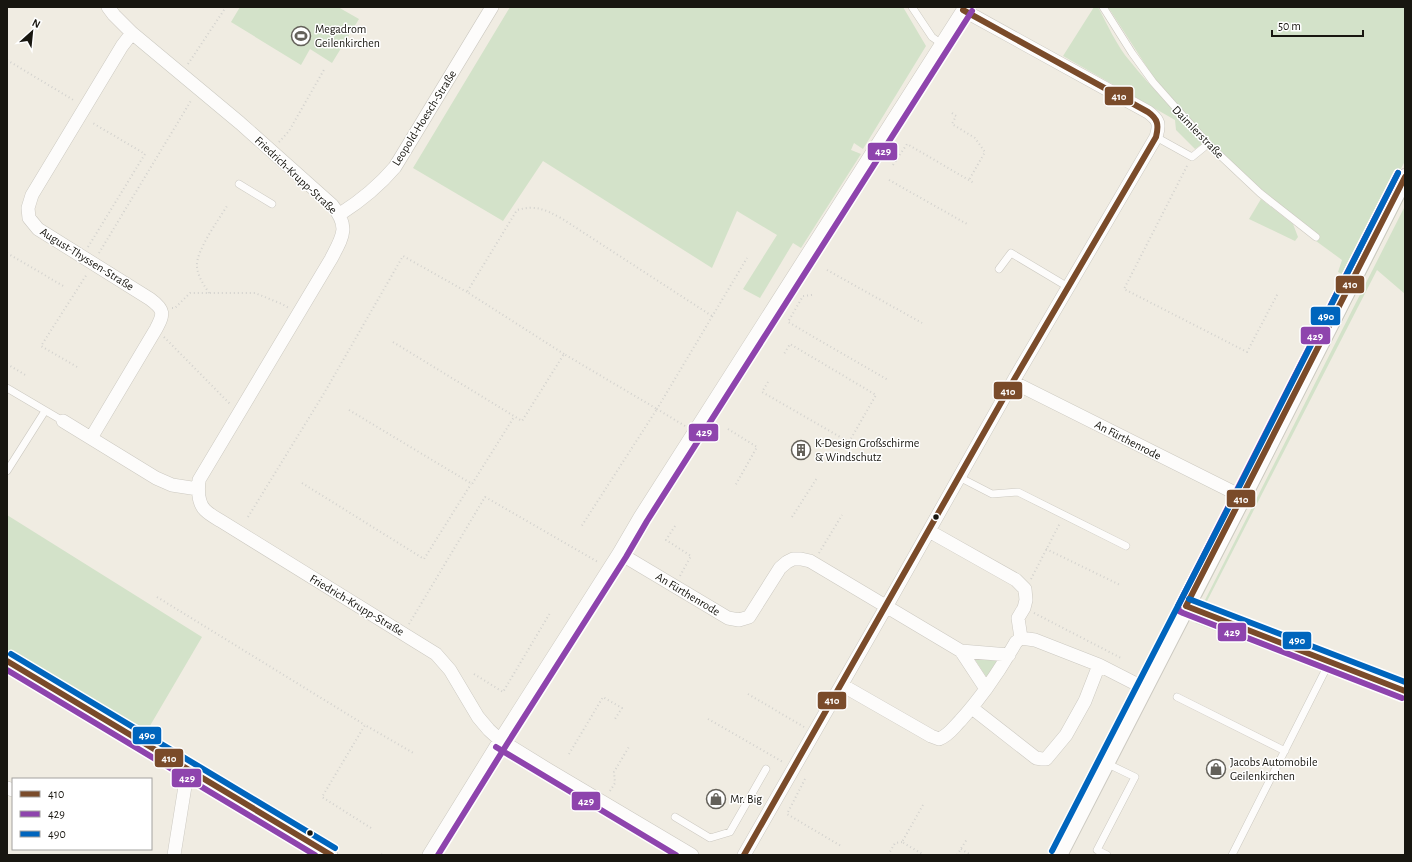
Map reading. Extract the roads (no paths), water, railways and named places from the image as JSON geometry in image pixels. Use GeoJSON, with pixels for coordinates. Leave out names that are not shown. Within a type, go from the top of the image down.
{"type":"FeatureCollection","features":[{"type":"Feature","properties":{"kind":"street","name":"Friedrich-Krupp-Straße"},"geometry":{"type":"LineString","coordinates":[[108,7],[132,33],[199,88],[332,205],[340,214],[344,231],[342,240],[299,314],[199,480],[198,489],[200,500],[205,510],[221,522],[436,654],[450,670],[478,717],[500,740]]}},
{"type":"Feature","properties":{"kind":"street","name":"Leopold-Hoesch-Straße"},"geometry":{"type":"LineString","coordinates":[[340,214],[361,201],[381,183],[394,167],[492,7]]}},
{"type":"Feature","properties":{"kind":"street"},"geometry":{"type":"LineString","coordinates":[[429,855],[619,553],[640,517],[964,9],[1153,115],[1159,123],[1159,128],[1156,137],[1013,382],[744,855]]}},
{"type":"Feature","properties":{"kind":"street","name":"August-Thyssen-Straße"},"geometry":{"type":"LineString","coordinates":[[91,438],[156,329],[162,318],[161,310],[158,305],[150,299],[38,229],[29,218],[28,208],[32,195],[122,46],[132,33]]}},
{"type":"Feature","properties":{"kind":"street"},"geometry":{"type":"LineString","coordinates":[[1059,855],[1405,177]]}},
{"type":"Feature","properties":{"kind":"street","name":"An Fürthenrode"},"geometry":{"type":"LineString","coordinates":[[1013,382],[1243,497]]}},
{"type":"Feature","properties":{"kind":"street"},"geometry":{"type":"LineString","coordinates":[[63,421],[156,478],[172,485],[198,489]]}},
{"type":"Feature","properties":{"kind":"street"},"geometry":{"type":"LineString","coordinates":[[929,531],[1016,580],[1025,589],[1026,600],[1024,608],[1018,618],[1021,638]]}},
{"type":"Feature","properties":{"kind":"street","name":"An Fürthenrode"},"geometry":{"type":"LineString","coordinates":[[619,553],[728,618],[739,620],[749,617],[780,568],[793,559],[801,559],[813,563],[961,651],[1009,655]]}},
{"type":"Feature","properties":{"kind":"street"},"geometry":{"type":"LineString","coordinates":[[1186,606],[1405,691]]}},
{"type":"Feature","properties":{"kind":"street"},"geometry":{"type":"LineString","coordinates":[[842,685],[939,740],[947,736],[972,708],[1009,655],[1016,642],[1021,638],[1035,640],[1099,665],[1144,688]]}},
{"type":"Feature","properties":{"kind":"street","name":"An Fürthenrode"},"geometry":{"type":"LineString","coordinates":[[961,651],[986,689]]}},
{"type":"Feature","properties":{"kind":"street"},"geometry":{"type":"LineString","coordinates":[[7,661],[331,855]]}},
{"type":"Feature","properties":{"kind":"street"},"geometry":{"type":"LineString","coordinates":[[972,708],[1036,758],[1046,759],[1066,735],[1085,701],[1099,665]]}},
{"type":"Feature","properties":{"kind":"street"},"geometry":{"type":"LineString","coordinates":[[500,740],[692,855]]}},
{"type":"Feature","properties":{"kind":"street"},"geometry":{"type":"LineString","coordinates":[[174,855],[186,780],[191,771]]}},
{"type":"Feature","properties":{"kind":"lane"},"geometry":{"type":"LineString","coordinates":[[912,7],[932,37],[942,44]]}},
{"type":"Feature","properties":{"kind":"lane","name":"Daimlerstraße"},"geometry":{"type":"LineString","coordinates":[[1103,7],[1132,53],[1153,82],[1208,144],[1260,193],[1316,237]]}},
{"type":"Feature","properties":{"kind":"lane"},"geometry":{"type":"LineString","coordinates":[[1156,137],[1192,158],[1208,144]]}},
{"type":"Feature","properties":{"kind":"lane"},"geometry":{"type":"LineString","coordinates":[[239,184],[272,204]]}},
{"type":"Feature","properties":{"kind":"lane"},"geometry":{"type":"LineString","coordinates":[[999,269],[1011,253],[1068,287]]}},
{"type":"Feature","properties":{"kind":"lane"},"geometry":{"type":"LineString","coordinates":[[7,388],[45,412],[63,421]]}},
{"type":"Feature","properties":{"kind":"lane"},"geometry":{"type":"LineString","coordinates":[[7,471],[45,412]]}},
{"type":"Feature","properties":{"kind":"lane"},"geometry":{"type":"LineString","coordinates":[[960,477],[992,494],[1018,492],[1126,546]]}},
{"type":"Feature","properties":{"kind":"lane"},"geometry":{"type":"LineString","coordinates":[[1232,855],[1330,661]]}},
{"type":"Feature","properties":{"kind":"lane"},"geometry":{"type":"LineString","coordinates":[[1178,697],[1285,751]]}},
{"type":"Feature","properties":{"kind":"lane"},"geometry":{"type":"LineString","coordinates":[[1106,762],[1136,777],[1097,850],[1107,855]]}},
{"type":"Feature","properties":{"kind":"lane"},"geometry":{"type":"LineString","coordinates":[[675,817],[710,838],[730,832],[766,769]]}},
{"type":"Feature","properties":{"kind":"place","name":"Megadrom Geilenkirchen"},"geometry":{"type":"Point","coordinates":[301,36]}},
{"type":"Feature","properties":{"kind":"place","name":"K-Design Großschirme & Windschutz"},"geometry":{"type":"Point","coordinates":[801,450]}},
{"type":"Feature","properties":{"kind":"place","name":"Jacobs Automobile Geilenkirchen"},"geometry":{"type":"Point","coordinates":[1216,769]}},
{"type":"Feature","properties":{"kind":"place","name":"Mr. Big"},"geometry":{"type":"Point","coordinates":[716,799]}}]}
